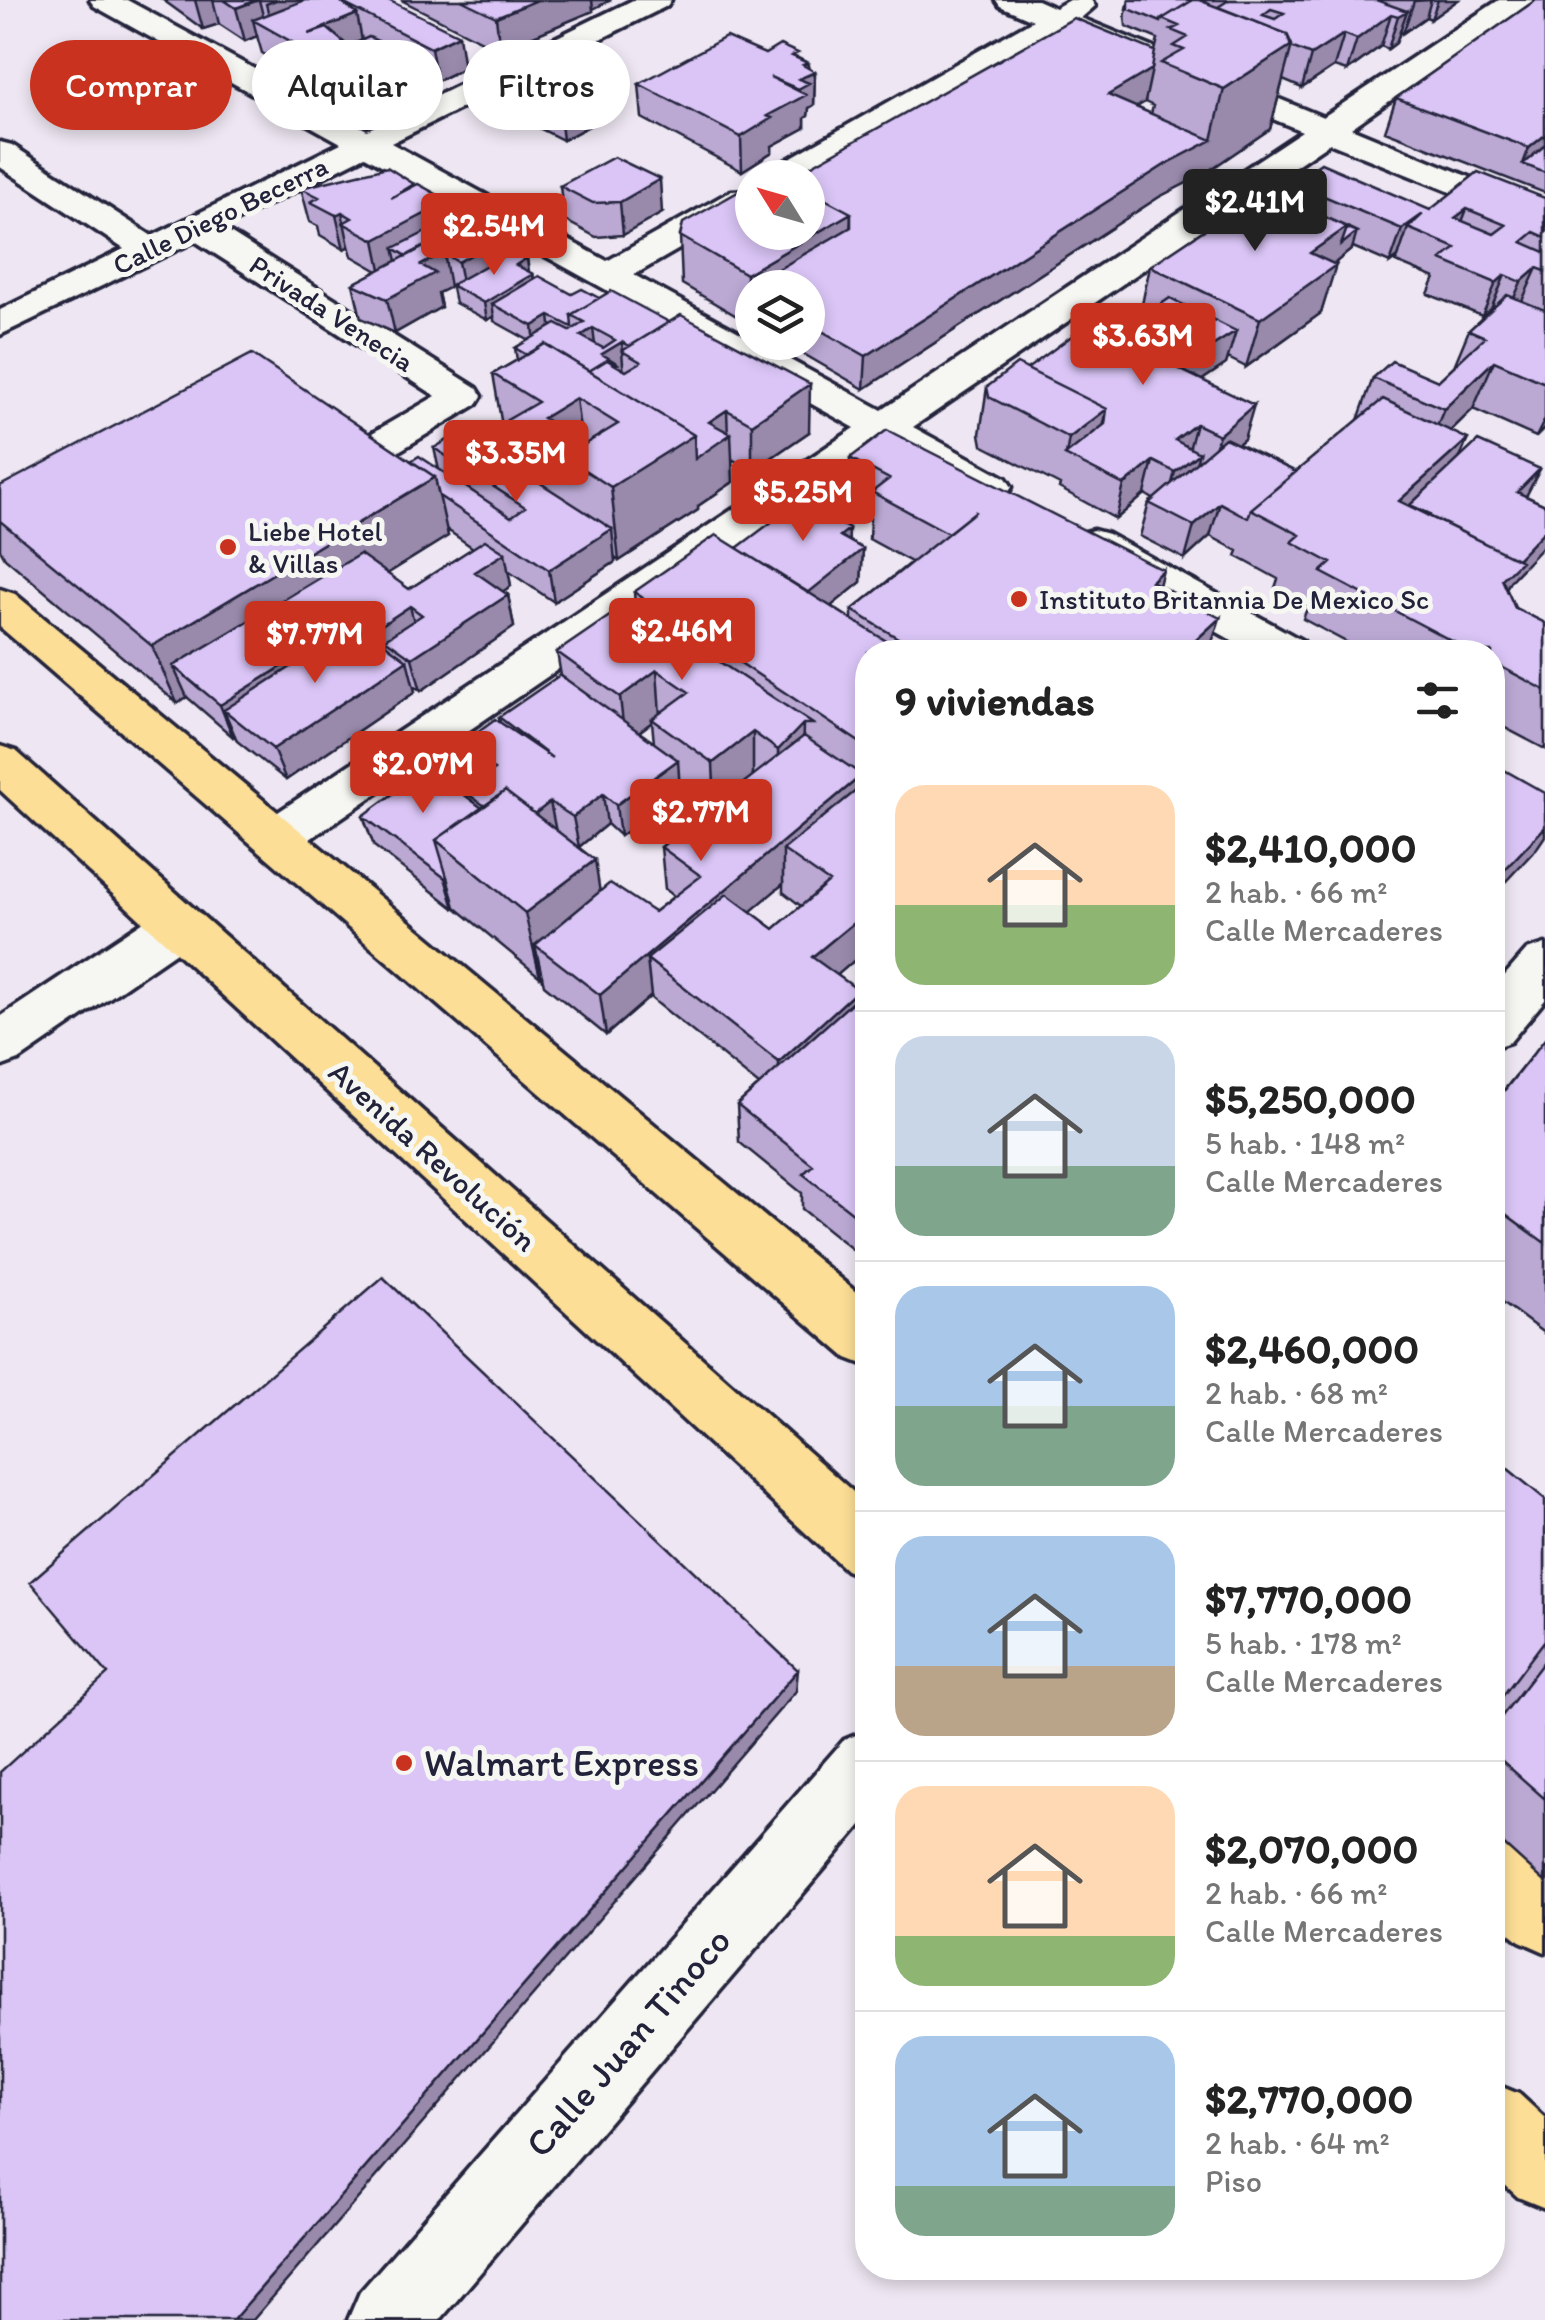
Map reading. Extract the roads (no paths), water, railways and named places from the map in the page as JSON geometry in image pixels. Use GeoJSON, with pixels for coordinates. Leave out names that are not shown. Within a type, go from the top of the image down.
{"type":"FeatureCollection","features":[{"type":"Feature","properties":{"kind":"main road"},"geometry":{"type":"LineString","coordinates":[[0,604],[855,1328]]}},
{"type":"Feature","properties":{"kind":"main road","name":"Avenida Revolución"},"geometry":{"type":"LineString","coordinates":[[0,763],[855,1536]]}},
{"type":"Feature","properties":{"kind":"main road"},"geometry":{"type":"LineString","coordinates":[[1505,1882],[1545,1916]]}},
{"type":"Feature","properties":{"kind":"main road"},"geometry":{"type":"LineString","coordinates":[[1505,2133],[1545,2170]]}},
{"type":"Feature","properties":{"kind":"street"},"geometry":{"type":"LineString","coordinates":[[105,0],[1018,502]]}},
{"type":"Feature","properties":{"kind":"street","name":"Calle Diego Becerra"},"geometry":{"type":"LineString","coordinates":[[0,324],[656,0]]}},
{"type":"Feature","properties":{"kind":"street"},"geometry":{"type":"LineString","coordinates":[[1011,0],[1545,220]]}},
{"type":"Feature","properties":{"kind":"street"},"geometry":{"type":"LineString","coordinates":[[810,160],[1090,0]]}},
{"type":"Feature","properties":{"kind":"street"},"geometry":{"type":"LineString","coordinates":[[277,837],[884,426],[1329,132],[1519,0]]}},
{"type":"Feature","properties":{"kind":"street"},"geometry":{"type":"LineString","coordinates":[[0,152],[150,250]]}},
{"type":"Feature","properties":{"kind":"street"},"geometry":{"type":"LineString","coordinates":[[607,276],[735,202]]}},
{"type":"Feature","properties":{"kind":"street","name":"Privada Venecia"},"geometry":{"type":"LineString","coordinates":[[196,226],[463,396],[354,460]]}},
{"type":"Feature","properties":{"kind":"street"},"geometry":{"type":"LineString","coordinates":[[1068,530],[1265,640]]}},
{"type":"Feature","properties":{"kind":"street"},"geometry":{"type":"LineString","coordinates":[[0,1045],[177,925]]}},
{"type":"Feature","properties":{"kind":"street"},"geometry":{"type":"LineString","coordinates":[[1505,1012],[1545,964]]}},
{"type":"Feature","properties":{"kind":"street","name":"Calle Juan Tinoco"},"geometry":{"type":"LineString","coordinates":[[388,2320],[855,1779]]}},
{"type":"Feature","properties":{"kind":"place","name":"Liebe Hotel & Villas"},"geometry":{"type":"Point","coordinates":[228,547]}},
{"type":"Feature","properties":{"kind":"place","name":"Instituto Britannia De Mexico Sc"},"geometry":{"type":"Point","coordinates":[1019,599]}},
{"type":"Feature","properties":{"kind":"place","name":"Walmart Express"},"geometry":{"type":"Point","coordinates":[404,1763]}}]}
